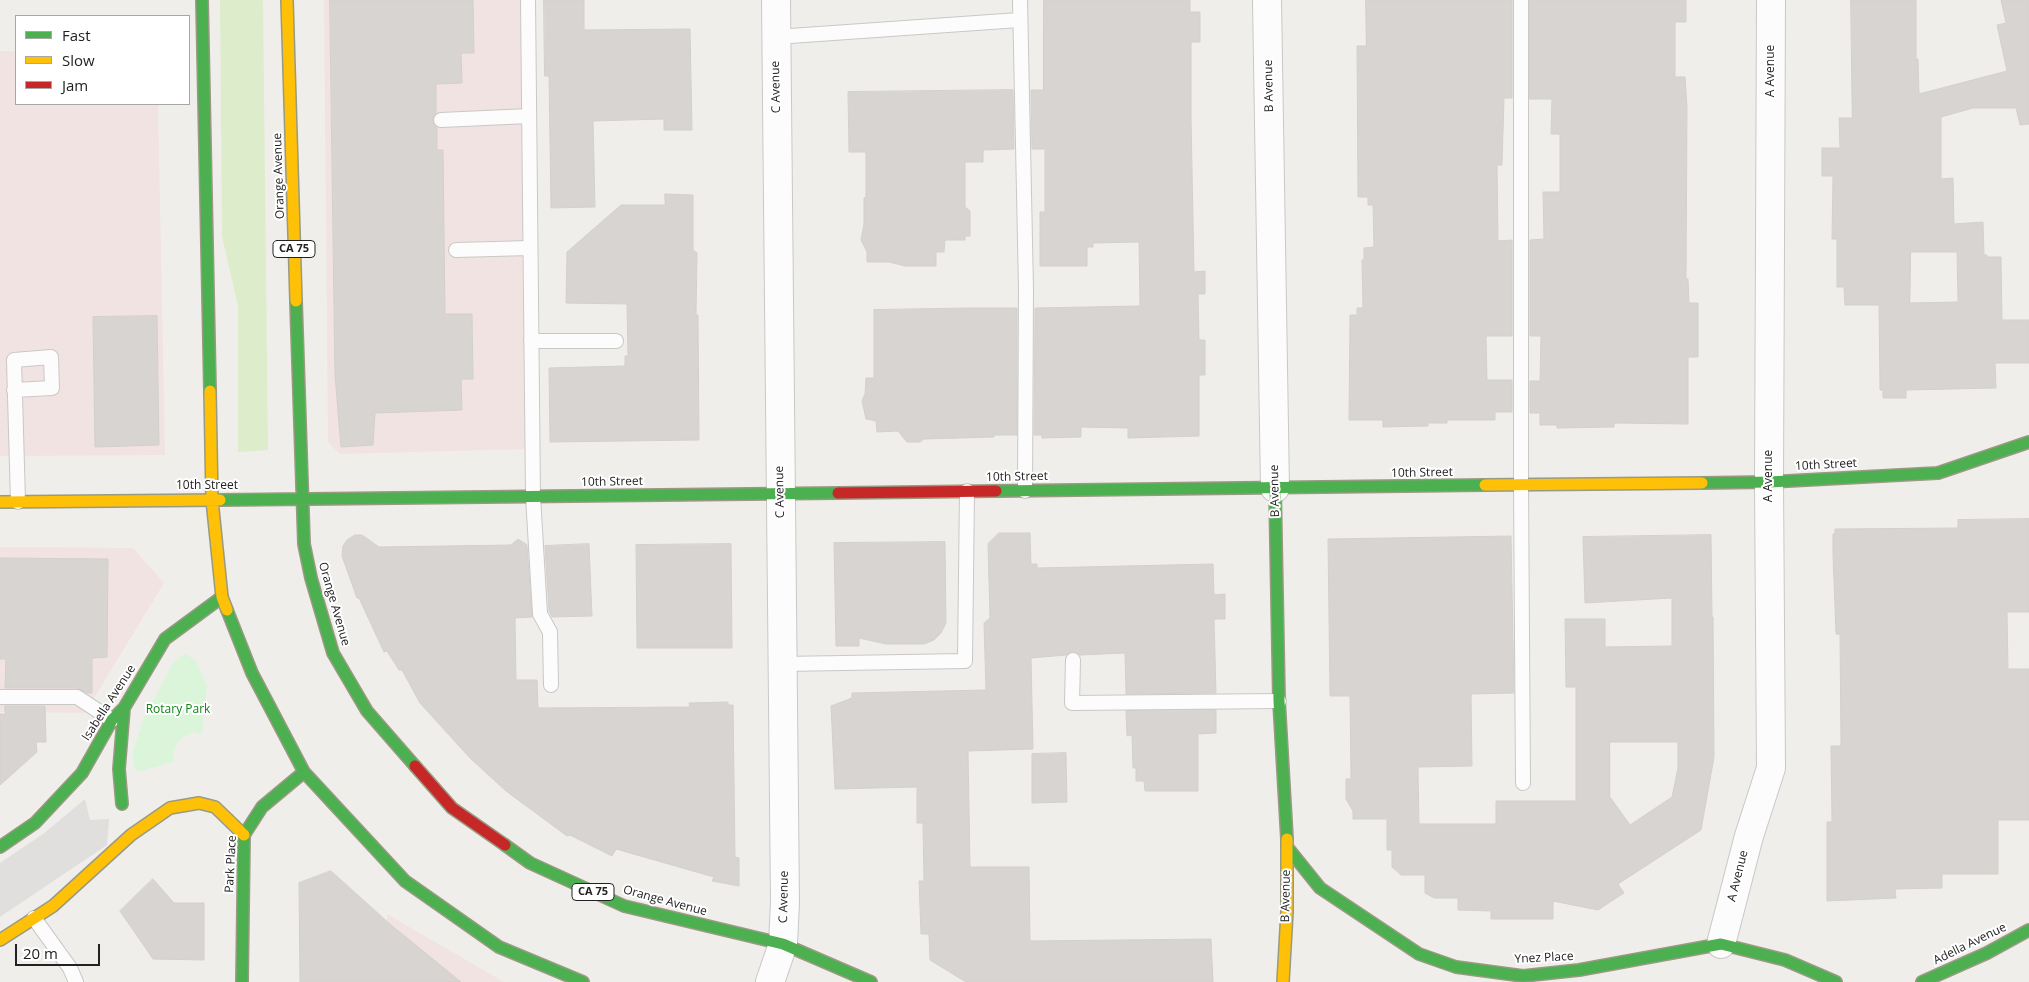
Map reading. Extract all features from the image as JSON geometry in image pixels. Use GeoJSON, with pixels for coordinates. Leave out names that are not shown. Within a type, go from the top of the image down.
{"type":"FeatureCollection","features":[{"type":"Feature","properties":{"kind":"main road"},"geometry":{"type":"LineString","coordinates":[[202,0],[212,500],[222,597],[252,673],[304,772],[405,881],[499,946],[583,982]]}},
{"type":"Feature","properties":{"kind":"main road","name":"Orange Avenue"},"geometry":{"type":"LineString","coordinates":[[287,0],[301,499],[304,544],[311,578],[334,653],[366,711],[452,808],[530,862],[624,906],[783,944],[871,982]]}},
{"type":"Feature","properties":{"kind":"main road","name":"10th Street"},"geometry":{"type":"LineString","coordinates":[[0,502],[1769,482],[1938,473],[2029,442]]}},
{"type":"Feature","properties":{"kind":"main road","name":"B Avenue"},"geometry":{"type":"LineString","coordinates":[[1275,488],[1279,701],[1287,847],[1282,982]]}},
{"type":"Feature","properties":{"kind":"main road","name":"Isabella Avenue"},"geometry":{"type":"LineString","coordinates":[[0,847],[35,824],[85,775],[112,720],[124,708],[164,639],[222,597]]}},
{"type":"Feature","properties":{"kind":"main road"},"geometry":{"type":"LineString","coordinates":[[124,708],[119,769],[125,812],[131,836]]}},
{"type":"Feature","properties":{"kind":"main road","name":"Park Place"},"geometry":{"type":"LineString","coordinates":[[242,982],[244,834],[262,807],[304,772]]}},
{"type":"Feature","properties":{"kind":"main road"},"geometry":{"type":"LineString","coordinates":[[109,794],[125,812]]}},
{"type":"Feature","properties":{"kind":"main road"},"geometry":{"type":"LineString","coordinates":[[0,940],[53,906],[131,836],[170,808],[199,803],[215,807],[244,834]]}},
{"type":"Feature","properties":{"kind":"main road","name":"Ynez Place"},"geometry":{"type":"LineString","coordinates":[[1287,847],[1320,888],[1419,954],[1456,967],[1522,976],[1576,976],[1721,944],[1786,960],[1836,982]]}},
{"type":"Feature","properties":{"kind":"main road","name":"Adella Avenue"},"geometry":{"type":"LineString","coordinates":[[1922,982],[1987,953],[2029,930]]}},
{"type":"Feature","properties":{"kind":"street","name":"C Avenue"},"geometry":{"type":"LineString","coordinates":[[770,982],[783,944],[784,902],[776,0]]}},
{"type":"Feature","properties":{"kind":"street","name":"B Avenue"},"geometry":{"type":"LineString","coordinates":[[1267,0],[1275,488]]}},
{"type":"Feature","properties":{"kind":"street","name":"A Avenue"},"geometry":{"type":"LineString","coordinates":[[1721,944],[1748,836],[1771,768],[1769,482],[1771,0]]}},
{"type":"Feature","properties":{"kind":"lane"},"geometry":{"type":"LineString","coordinates":[[528,0],[533,496],[540,614],[550,632],[551,685]]}},
{"type":"Feature","properties":{"kind":"lane"},"geometry":{"type":"LineString","coordinates":[[1020,0],[1026,289],[1025,491]]}},
{"type":"Feature","properties":{"kind":"lane"},"geometry":{"type":"LineString","coordinates":[[1521,0],[1523,783]]}},
{"type":"Feature","properties":{"kind":"lane"},"geometry":{"type":"LineString","coordinates":[[776,37],[1019,20]]}},
{"type":"Feature","properties":{"kind":"lane"},"geometry":{"type":"LineString","coordinates":[[441,120],[529,116]]}},
{"type":"Feature","properties":{"kind":"lane"},"geometry":{"type":"LineString","coordinates":[[456,250],[530,248]]}},
{"type":"Feature","properties":{"kind":"lane"},"geometry":{"type":"LineString","coordinates":[[531,341],[616,341]]}},
{"type":"Feature","properties":{"kind":"lane"},"geometry":{"type":"LineString","coordinates":[[14,390],[18,502]]}},
{"type":"Feature","properties":{"kind":"lane"},"geometry":{"type":"LineString","coordinates":[[782,664],[965,661],[967,491]]}},
{"type":"Feature","properties":{"kind":"lane"},"geometry":{"type":"LineString","coordinates":[[1073,660],[1072,702],[1279,701]]}},
{"type":"Feature","properties":{"kind":"lane"},"geometry":{"type":"LineString","coordinates":[[0,697],[77,697],[112,720]]}},
{"type":"Feature","properties":{"kind":"lane"},"geometry":{"type":"LineString","coordinates":[[34,918],[70,968],[76,982]]}},
{"type":"Feature","properties":{"kind":"shaded area"},"geometry":{"type":"Polygon","coordinates":[[[324,0],[522,0],[527,449],[340,454],[328,442],[324,0]]]}},
{"type":"Feature","properties":{"kind":"shaded area"},"geometry":{"type":"Polygon","coordinates":[[[0,51],[15,51],[15,105],[158,105],[165,455],[0,456],[0,51]]]}},
{"type":"Feature","properties":{"kind":"shaded area"},"geometry":{"type":"Polygon","coordinates":[[[0,547],[133,548],[164,583],[85,713],[0,712],[0,547]]]}},
{"type":"Feature","properties":{"kind":"shaded area"},"geometry":{"type":"Polygon","coordinates":[[[85,799],[90,820],[109,819],[107,845],[0,917],[0,863],[43,834],[85,799]]]}},
{"type":"Feature","properties":{"kind":"shaded area"},"geometry":{"type":"Polygon","coordinates":[[[387,914],[504,982],[388,982],[387,914]]]}},
{"type":"Feature","properties":{"kind":"green space"},"geometry":{"type":"Polygon","coordinates":[[[220,0],[263,0],[268,450],[238,452],[238,306],[222,236],[220,0]]]}},
{"type":"Feature","properties":{"kind":"green space","name":"Rotary Park"},"geometry":{"type":"Polygon","coordinates":[[[185,653],[197,662],[207,686],[202,735],[193,732],[183,737],[177,743],[174,750],[173,762],[136,772],[132,755],[143,720],[173,663],[185,653]]]}},
{"type":"Feature","properties":{"kind":"building"},"geometry":{"type":"Polygon","coordinates":[[[330,0],[473,0],[474,53],[461,53],[462,83],[436,84],[436,113],[432,120],[437,128],[437,150],[443,150],[445,314],[472,314],[473,379],[461,379],[462,410],[375,413],[373,445],[341,447],[335,375],[330,0]]]}},
{"type":"Feature","properties":{"kind":"building"},"geometry":{"type":"Polygon","coordinates":[[[544,0],[584,0],[584,30],[690,29],[692,130],[664,130],[664,119],[593,121],[595,207],[551,208],[549,76],[545,76],[544,0]]]}},
{"type":"Feature","properties":{"kind":"building"},"geometry":{"type":"Polygon","coordinates":[[[1044,0],[1190,0],[1190,12],[1200,12],[1200,42],[1191,42],[1194,272],[1205,271],[1205,294],[1198,294],[1199,340],[1205,340],[1205,375],[1199,375],[1199,436],[1128,438],[1128,428],[1081,427],[1081,437],[1042,438],[1042,435],[1034,435],[1035,308],[1140,306],[1139,242],[1093,243],[1093,247],[1087,247],[1087,266],[1040,266],[1040,212],[1045,212],[1045,149],[1032,149],[1031,90],[1043,90],[1044,0]]]}},
{"type":"Feature","properties":{"kind":"building"},"geometry":{"type":"Polygon","coordinates":[[[1366,0],[1512,0],[1512,98],[1504,98],[1502,165],[1497,165],[1498,241],[1512,240],[1512,336],[1486,336],[1487,380],[1512,380],[1512,412],[1495,412],[1495,420],[1447,420],[1447,423],[1428,423],[1428,426],[1383,427],[1383,420],[1349,420],[1350,315],[1357,315],[1357,308],[1363,308],[1362,260],[1364,260],[1364,248],[1374,247],[1373,205],[1368,205],[1368,197],[1358,197],[1357,46],[1366,46],[1366,0]]]}},
{"type":"Feature","properties":{"kind":"building"},"geometry":{"type":"Polygon","coordinates":[[[1530,0],[1686,0],[1686,22],[1675,22],[1675,77],[1685,77],[1687,107],[1686,279],[1688,279],[1689,303],[1698,303],[1698,357],[1688,357],[1688,424],[1614,423],[1614,427],[1557,428],[1557,425],[1540,425],[1540,413],[1530,413],[1530,381],[1540,381],[1541,336],[1530,336],[1530,240],[1544,239],[1543,192],[1560,192],[1560,134],[1551,134],[1552,99],[1530,99],[1530,0]]]}},
{"type":"Feature","properties":{"kind":"building"},"geometry":{"type":"Polygon","coordinates":[[[1851,0],[1916,0],[1916,59],[1918,59],[1919,94],[2007,71],[1997,25],[2006,23],[2001,0],[2029,0],[2029,124],[2020,125],[2016,108],[1973,108],[1941,117],[1941,179],[1953,178],[1954,224],[1983,222],[1984,255],[1987,255],[1987,257],[2001,257],[2002,320],[2029,320],[2029,363],[1995,363],[1996,388],[1906,390],[1906,398],[1883,398],[1883,390],[1880,390],[1879,305],[1845,305],[1844,287],[1837,287],[1837,239],[1832,239],[1833,176],[1822,176],[1822,148],[1840,148],[1839,118],[1852,118],[1851,0]],[[1911,252],[1910,303],[1958,302],[1957,252],[1911,252]]]}},
{"type":"Feature","properties":{"kind":"building"},"geometry":{"type":"Polygon","coordinates":[[[1013,90],[1014,149],[983,150],[983,162],[965,162],[965,207],[970,211],[970,236],[965,236],[965,240],[945,240],[944,252],[936,252],[936,266],[905,266],[889,262],[867,262],[867,252],[861,240],[864,224],[864,198],[866,197],[866,152],[849,152],[848,92],[1013,90]]]}},
{"type":"Feature","properties":{"kind":"building"},"geometry":{"type":"Polygon","coordinates":[[[665,194],[693,195],[693,250],[697,253],[696,315],[698,315],[699,440],[550,442],[549,368],[625,366],[625,356],[628,356],[627,304],[566,303],[567,252],[621,205],[665,205],[665,194]]]}},
{"type":"Feature","properties":{"kind":"building"},"geometry":{"type":"Polygon","coordinates":[[[1017,308],[1017,435],[924,439],[920,442],[907,442],[898,431],[877,432],[876,421],[866,419],[862,401],[865,394],[866,378],[874,378],[874,310],[1017,308]]]}},
{"type":"Feature","properties":{"kind":"building"},"geometry":{"type":"Polygon","coordinates":[[[157,316],[159,445],[95,447],[93,317],[157,316]]]}},
{"type":"Feature","properties":{"kind":"building"},"geometry":{"type":"Polygon","coordinates":[[[2029,519],[2029,612],[2007,612],[2008,669],[2029,669],[2029,820],[1998,820],[1998,874],[1942,874],[1942,888],[1895,889],[1896,898],[1827,901],[1827,822],[1832,822],[1831,746],[1841,746],[1840,634],[1836,634],[1833,555],[1833,534],[1835,534],[1835,529],[1958,528],[1958,520],[2029,519]]]}},
{"type":"Feature","properties":{"kind":"building"},"geometry":{"type":"Polygon","coordinates":[[[999,533],[1030,533],[1031,564],[1037,564],[1037,568],[1213,564],[1214,595],[1225,594],[1225,619],[1214,619],[1216,693],[1126,694],[1125,653],[1080,655],[1073,651],[1066,655],[1031,658],[1033,749],[968,751],[970,867],[1029,867],[1030,941],[1211,939],[1213,982],[966,982],[930,960],[929,934],[921,934],[919,881],[924,881],[923,823],[917,823],[917,787],[835,789],[831,706],[852,698],[852,693],[986,690],[984,623],[990,618],[988,544],[999,533]]]}},
{"type":"Feature","properties":{"kind":"building"},"geometry":{"type":"Polygon","coordinates":[[[355,535],[362,535],[379,547],[511,545],[518,539],[527,545],[532,617],[515,618],[516,680],[537,680],[538,708],[690,707],[689,703],[728,702],[728,705],[733,705],[735,857],[739,858],[739,886],[712,881],[714,877],[616,849],[612,856],[570,835],[567,836],[506,791],[470,758],[420,703],[402,670],[399,670],[387,651],[384,652],[359,598],[357,598],[342,556],[343,546],[347,540],[355,535]]]}},
{"type":"Feature","properties":{"kind":"building"},"geometry":{"type":"Polygon","coordinates":[[[1711,535],[1714,757],[1701,830],[1618,884],[1624,893],[1598,910],[1553,901],[1553,919],[1491,919],[1491,911],[1458,910],[1458,898],[1434,898],[1425,893],[1425,875],[1401,875],[1392,867],[1392,850],[1387,850],[1387,819],[1353,819],[1353,811],[1346,799],[1346,779],[1351,779],[1350,696],[1330,696],[1328,539],[1511,536],[1514,693],[1471,694],[1472,766],[1418,767],[1419,824],[1496,824],[1496,801],[1576,801],[1576,687],[1566,687],[1565,619],[1605,619],[1605,647],[1672,646],[1672,598],[1585,603],[1583,537],[1711,535]],[[1610,742],[1610,797],[1630,825],[1672,797],[1678,768],[1678,742],[1610,742]]]}},
{"type":"Feature","properties":{"kind":"building"},"geometry":{"type":"Polygon","coordinates":[[[945,542],[946,623],[941,633],[934,640],[924,644],[886,644],[859,638],[859,646],[836,646],[834,543],[945,542]]]}},
{"type":"Feature","properties":{"kind":"building"},"geometry":{"type":"Polygon","coordinates":[[[589,544],[592,616],[552,617],[549,611],[545,546],[589,544]]]}},
{"type":"Feature","properties":{"kind":"building"},"geometry":{"type":"Polygon","coordinates":[[[731,544],[732,648],[637,648],[636,545],[731,544]]]}},
{"type":"Feature","properties":{"kind":"building"},"geometry":{"type":"Polygon","coordinates":[[[0,558],[108,559],[107,657],[92,658],[92,693],[87,693],[77,688],[5,688],[6,659],[0,659],[0,558]]]}},
{"type":"Feature","properties":{"kind":"building"},"geometry":{"type":"Polygon","coordinates":[[[5,706],[45,706],[46,742],[36,742],[37,752],[0,785],[0,714],[5,714],[5,706]]]}},
{"type":"Feature","properties":{"kind":"building"},"geometry":{"type":"Polygon","coordinates":[[[1216,710],[1216,733],[1198,734],[1198,791],[1145,791],[1144,781],[1136,781],[1136,768],[1133,768],[1132,735],[1127,736],[1126,711],[1216,710]]]}},
{"type":"Feature","properties":{"kind":"building"},"geometry":{"type":"Polygon","coordinates":[[[1066,753],[1067,802],[1032,803],[1032,754],[1066,753]]]}},
{"type":"Feature","properties":{"kind":"building"},"geometry":{"type":"Polygon","coordinates":[[[331,871],[391,925],[461,982],[300,982],[299,883],[331,871]]]}},
{"type":"Feature","properties":{"kind":"building"},"geometry":{"type":"Polygon","coordinates":[[[153,879],[174,903],[204,903],[204,960],[153,959],[120,911],[153,879]]]}},
{"type":"Feature","properties":{"kind":"traffic: fast"},"geometry":{"type":"LineString","coordinates":[[202,0],[210,391]]}},
{"type":"Feature","properties":{"kind":"traffic: fast"},"geometry":{"type":"LineString","coordinates":[[296,301],[304,544],[311,578],[333,653],[367,711],[415,766]]}},
{"type":"Feature","properties":{"kind":"traffic: fast"},"geometry":{"type":"LineString","coordinates":[[1702,483],[1769,482],[1938,473],[2029,442]]}},
{"type":"Feature","properties":{"kind":"traffic: fast"},"geometry":{"type":"LineString","coordinates":[[996,491],[1485,485]]}},
{"type":"Feature","properties":{"kind":"traffic: fast"},"geometry":{"type":"LineString","coordinates":[[1275,488],[1279,701],[1287,839]]}},
{"type":"Feature","properties":{"kind":"traffic: fast"},"geometry":{"type":"LineString","coordinates":[[220,500],[838,493]]}},
{"type":"Feature","properties":{"kind":"traffic: fast"},"geometry":{"type":"LineString","coordinates":[[0,847],[35,823],[82,773],[112,720],[124,708],[165,639],[222,597]]}},
{"type":"Feature","properties":{"kind":"traffic: fast"},"geometry":{"type":"LineString","coordinates":[[227,610],[252,673],[304,772],[405,881],[499,947],[583,982]]}},
{"type":"Feature","properties":{"kind":"traffic: fast"},"geometry":{"type":"LineString","coordinates":[[122,804],[119,769],[124,708]]}},
{"type":"Feature","properties":{"kind":"traffic: fast"},"geometry":{"type":"LineString","coordinates":[[242,982],[244,835],[262,807],[304,772]]}},
{"type":"Feature","properties":{"kind":"traffic: fast"},"geometry":{"type":"LineString","coordinates":[[505,845],[530,863],[624,906],[783,944],[871,982]]}},
{"type":"Feature","properties":{"kind":"traffic: fast"},"geometry":{"type":"LineString","coordinates":[[1287,847],[1320,888],[1419,954],[1456,967],[1523,976],[1579,970],[1721,944],[1785,960],[1836,982]]}},
{"type":"Feature","properties":{"kind":"traffic: fast"},"geometry":{"type":"LineString","coordinates":[[1922,982],[1987,953],[2029,930]]}},
{"type":"Feature","properties":{"kind":"traffic: slow"},"geometry":{"type":"LineString","coordinates":[[287,0],[296,301]]}},
{"type":"Feature","properties":{"kind":"traffic: slow"},"geometry":{"type":"LineString","coordinates":[[210,391],[212,500],[222,597],[227,610]]}},
{"type":"Feature","properties":{"kind":"traffic: slow"},"geometry":{"type":"LineString","coordinates":[[1485,485],[1702,483]]}},
{"type":"Feature","properties":{"kind":"traffic: slow"},"geometry":{"type":"LineString","coordinates":[[0,502],[220,500]]}},
{"type":"Feature","properties":{"kind":"traffic: slow"},"geometry":{"type":"LineString","coordinates":[[0,940],[53,906],[131,835],[170,808],[199,803],[215,807],[244,835]]}},
{"type":"Feature","properties":{"kind":"traffic: slow"},"geometry":{"type":"LineString","coordinates":[[1283,982],[1287,912],[1287,839]]}},
{"type":"Feature","properties":{"kind":"traffic: jam"},"geometry":{"type":"LineString","coordinates":[[838,493],[996,491]]}},
{"type":"Feature","properties":{"kind":"traffic: jam"},"geometry":{"type":"LineString","coordinates":[[415,766],[452,808],[505,845]]}}]}
